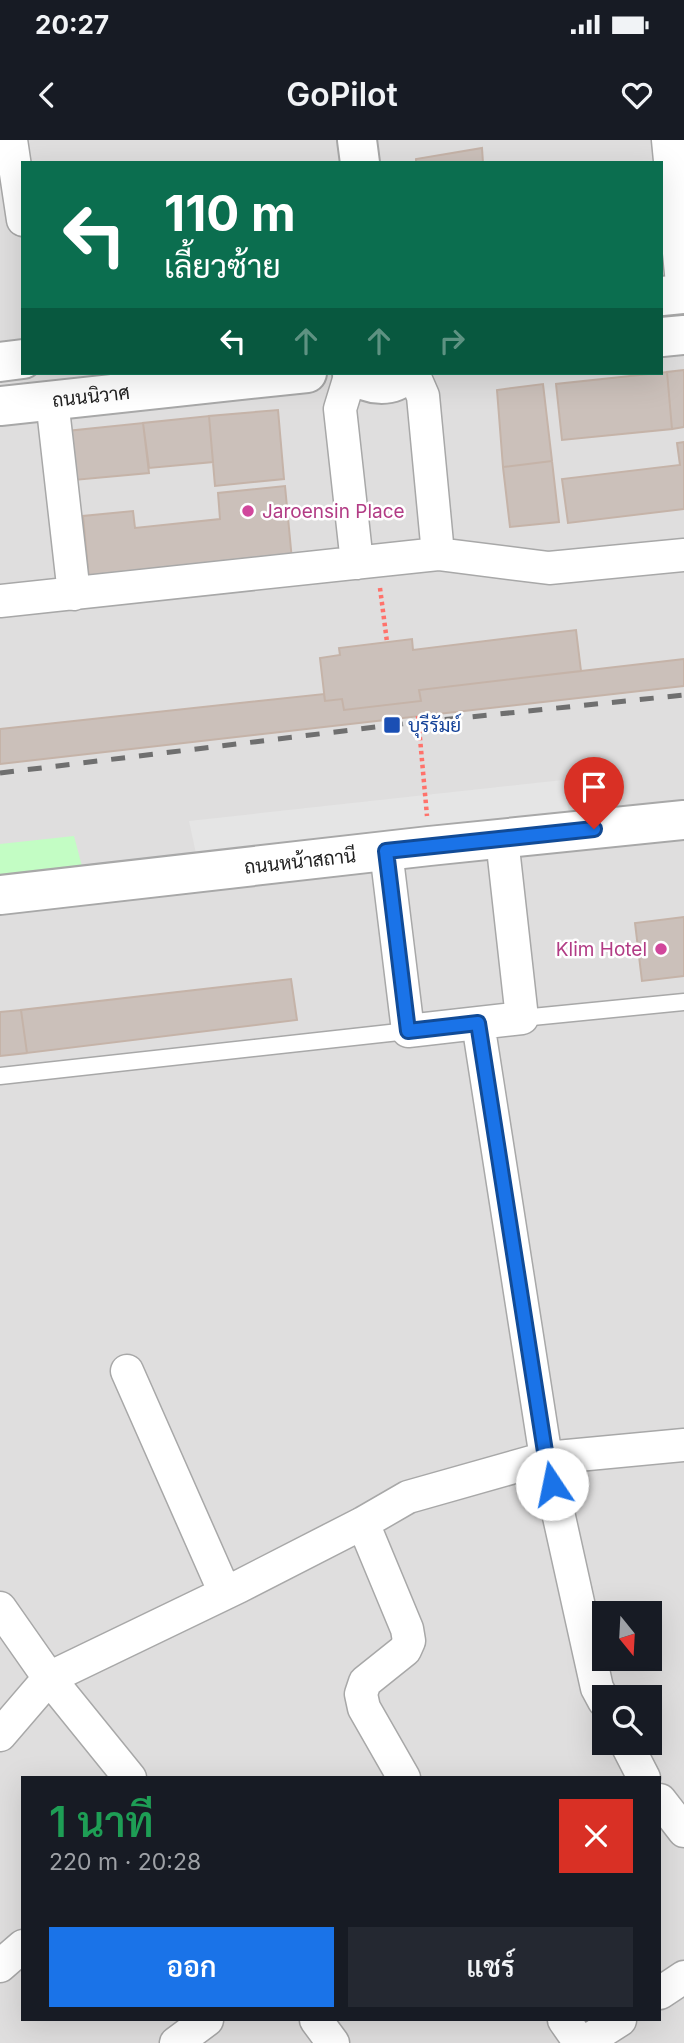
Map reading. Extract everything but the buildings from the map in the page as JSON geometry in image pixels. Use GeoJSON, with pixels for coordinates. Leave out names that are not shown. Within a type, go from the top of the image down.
{"type":"FeatureCollection","features":[{"type":"Feature","properties":{"kind":"street"},"geometry":{"type":"LineString","coordinates":[[11,140],[21,207]]}},
{"type":"Feature","properties":{"kind":"street"},"geometry":{"type":"LineString","coordinates":[[357,140],[360,161]]}},
{"type":"Feature","properties":{"kind":"street"},"geometry":{"type":"LineString","coordinates":[[663,296],[684,294],[668,140]]}},
{"type":"Feature","properties":{"kind":"street"},"geometry":{"type":"LineString","coordinates":[[663,337],[684,335]]}},
{"type":"Feature","properties":{"kind":"street"},"geometry":{"type":"LineString","coordinates":[[0,362],[21,359]]}},
{"type":"Feature","properties":{"kind":"street","name":"ถนนนิวาศ"},"geometry":{"type":"LineString","coordinates":[[0,406],[288,375]]}},
{"type":"Feature","properties":{"kind":"street"},"geometry":{"type":"LineString","coordinates":[[350,375],[340,409],[358,563]]}},
{"type":"Feature","properties":{"kind":"street"},"geometry":{"type":"LineString","coordinates":[[354,375],[370,384],[382,385],[393,383],[404,375]]}},
{"type":"Feature","properties":{"kind":"street"},"geometry":{"type":"LineString","coordinates":[[414,375],[423,396],[438,554]]}},
{"type":"Feature","properties":{"kind":"street"},"geometry":{"type":"LineString","coordinates":[[52,400],[74,594]]}},
{"type":"Feature","properties":{"kind":"street"},"geometry":{"type":"LineString","coordinates":[[0,601],[438,554],[549,568],[684,555]]}},
{"type":"Feature","properties":{"kind":"street","name":"ถนนหน้าสถานี"},"geometry":{"type":"LineString","coordinates":[[0,895],[684,820]]}},
{"type":"Feature","properties":{"kind":"street"},"geometry":{"type":"LineString","coordinates":[[386,851],[408,1031],[522,1018],[502,839]]}},
{"type":"Feature","properties":{"kind":"street"},"geometry":{"type":"LineString","coordinates":[[478,1023],[546,1458],[596,1685]]}},
{"type":"Feature","properties":{"kind":"street"},"geometry":{"type":"LineString","coordinates":[[127,1371],[225,1593]]}},
{"type":"Feature","properties":{"kind":"street"},"geometry":{"type":"LineString","coordinates":[[0,1735],[49,1678],[225,1593],[363,1523],[408,1497],[546,1458],[684,1445]]}},
{"type":"Feature","properties":{"kind":"street"},"geometry":{"type":"LineString","coordinates":[[363,1523],[407,1629],[409,1641],[405,1650],[365,1682],[360,1694],[364,1708],[403,1776]]}},
{"type":"Feature","properties":{"kind":"street"},"geometry":{"type":"LineString","coordinates":[[0,1608],[49,1678],[128,1776]]}},
{"type":"Feature","properties":{"kind":"street"},"geometry":{"type":"LineString","coordinates":[[632,1755],[643,1776]]}},
{"type":"Feature","properties":{"kind":"street"},"geometry":{"type":"LineString","coordinates":[[661,1801],[684,1831]]}},
{"type":"Feature","properties":{"kind":"street"},"geometry":{"type":"LineString","coordinates":[[0,1966],[21,1948]]}},
{"type":"Feature","properties":{"kind":"street"},"geometry":{"type":"LineString","coordinates":[[661,1992],[684,1977]]}},
{"type":"Feature","properties":{"kind":"street"},"geometry":{"type":"LineString","coordinates":[[176,2043],[206,2021]]}},
{"type":"Feature","properties":{"kind":"street"},"geometry":{"type":"LineString","coordinates":[[317,2021],[333,2043]]}},
{"type":"Feature","properties":{"kind":"street"},"geometry":{"type":"LineString","coordinates":[[565,2021],[582,2043],[618,2021]]}},
{"type":"Feature","properties":{"kind":"lane"},"geometry":{"type":"LineString","coordinates":[[522,1018],[684,1002]]}},
{"type":"Feature","properties":{"kind":"lane"},"geometry":{"type":"LineString","coordinates":[[0,1076],[408,1031]]}},
{"type":"Feature","properties":{"kind":"path"},"geometry":{"type":"LineString","coordinates":[[384,615],[387,642]]}},
{"type":"Feature","properties":{"kind":"path"},"geometry":{"type":"LineString","coordinates":[[418,716],[429,846]]}},
{"type":"Feature","properties":{"kind":"shaded area"},"geometry":{"type":"Polygon","coordinates":[[[0,140],[684,140],[684,2043],[0,2043],[0,140]]]}},
{"type":"Feature","properties":{"kind":"shaded area"},"geometry":{"type":"Polygon","coordinates":[[[563,780],[572,831],[200,872],[189,821],[563,780]]]}},
{"type":"Feature","properties":{"kind":"green space"},"geometry":{"type":"Polygon","coordinates":[[[74,836],[87,885],[0,895],[0,844],[74,836]]]}},
{"type":"Feature","properties":{"kind":"railway"},"geometry":{"type":"LineString","coordinates":[[0,773],[392,725],[684,695]]}},
{"type":"Feature","properties":{"kind":"place","name":"Jaroensin Place"},"geometry":{"type":"Point","coordinates":[248,511]}},
{"type":"Feature","properties":{"kind":"place","name":"บุรีรัมย์"},"geometry":{"type":"Point","coordinates":[392,725]}},
{"type":"Feature","properties":{"kind":"place","name":"Klim Hotel"},"geometry":{"type":"Point","coordinates":[661,949]}},
{"type":"Feature","properties":{"kind":"route"},"geometry":{"type":"LineString","coordinates":[[552,1484],[478,1023],[408,1031],[386,851],[594,829]]}}]}
